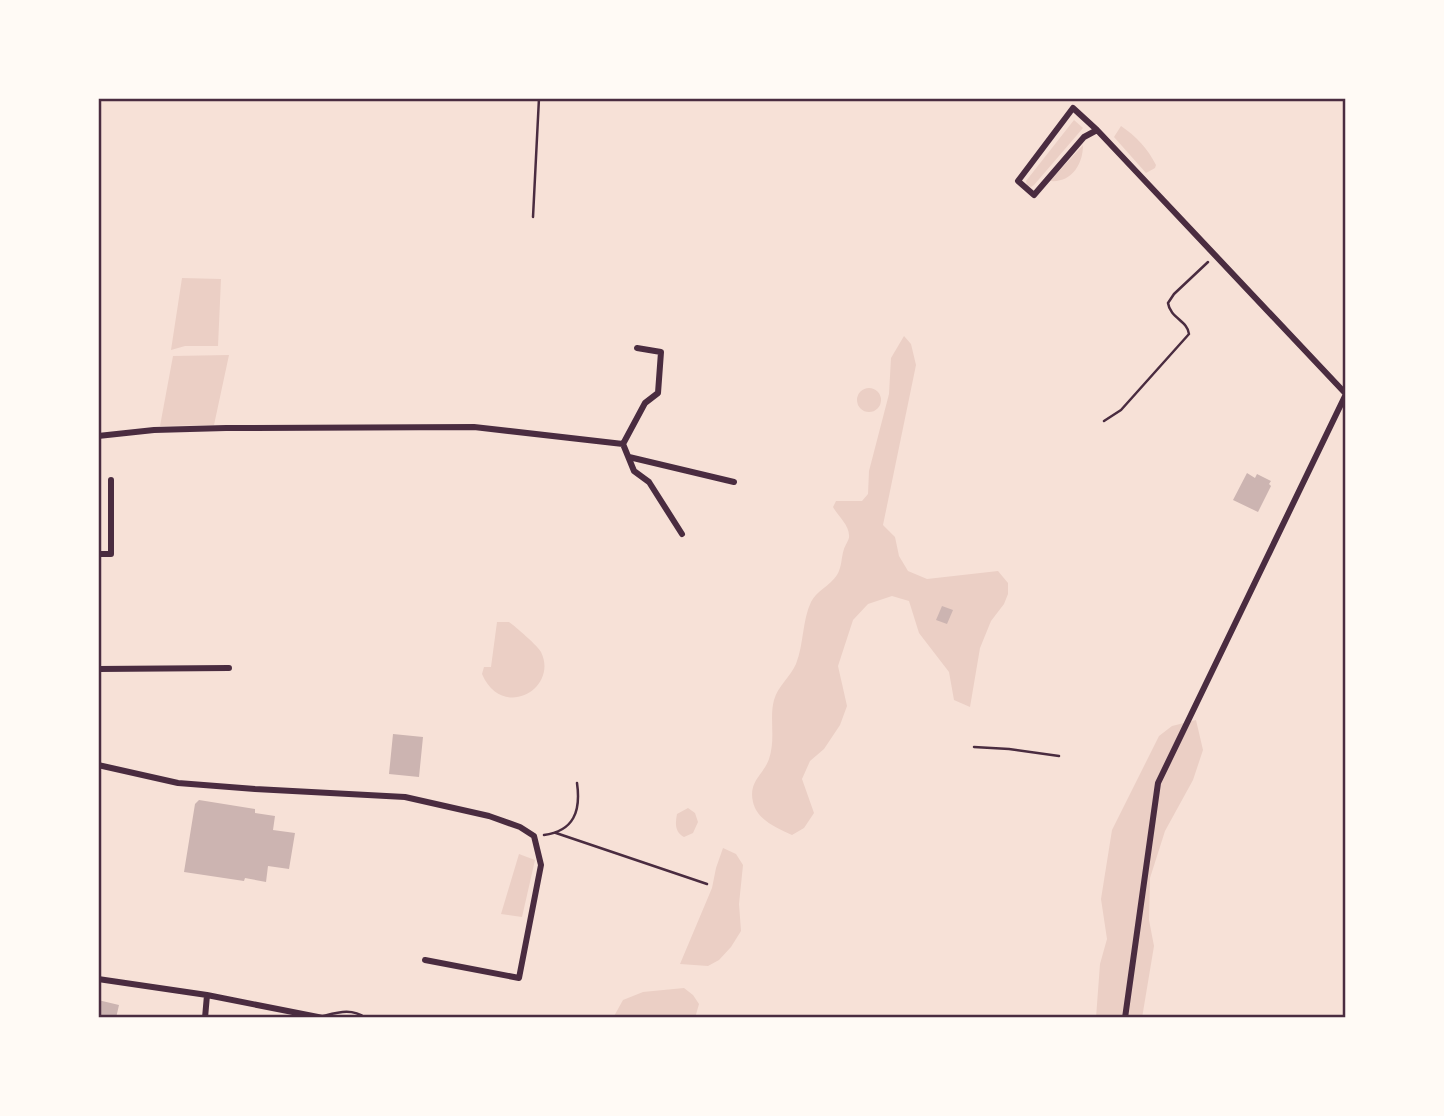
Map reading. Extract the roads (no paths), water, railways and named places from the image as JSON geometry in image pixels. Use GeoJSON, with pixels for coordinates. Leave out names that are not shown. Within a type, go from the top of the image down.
{"type":"FeatureCollection","features":[{"type":"Feature","properties":{"kind":"street"},"geometry":{"type":"LineString","coordinates":[[1097,130],[1084,136],[1034,195],[1018,181],[1073,108],[1097,130],[1346,394],[1158,783],[1125,1018]]}},
{"type":"Feature","properties":{"kind":"street"},"geometry":{"type":"LineString","coordinates":[[623,444],[645,403],[658,393],[661,352],[637,348]]}},
{"type":"Feature","properties":{"kind":"street"},"geometry":{"type":"LineString","coordinates":[[98,436],[154,430],[214,428],[474,427],[623,444]]}},
{"type":"Feature","properties":{"kind":"street"},"geometry":{"type":"LineString","coordinates":[[623,444],[634,471],[649,482],[682,534]]}},
{"type":"Feature","properties":{"kind":"street"},"geometry":{"type":"LineString","coordinates":[[629,457],[734,482]]}},
{"type":"Feature","properties":{"kind":"street"},"geometry":{"type":"LineString","coordinates":[[98,554],[111,554],[111,480]]}},
{"type":"Feature","properties":{"kind":"street"},"geometry":{"type":"LineString","coordinates":[[98,669],[229,668]]}},
{"type":"Feature","properties":{"kind":"street"},"geometry":{"type":"LineString","coordinates":[[98,765],[178,783],[405,797],[489,816],[520,827],[534,836],[541,865],[519,978],[425,960]]}},
{"type":"Feature","properties":{"kind":"street"},"geometry":{"type":"LineString","coordinates":[[98,979],[207,995],[321,1017]]}},
{"type":"Feature","properties":{"kind":"street"},"geometry":{"type":"LineString","coordinates":[[205,1018],[207,995]]}},
{"type":"Feature","properties":{"kind":"lane"},"geometry":{"type":"LineString","coordinates":[[321,1017],[349,1011],[357,1012],[366,1018]]}}]}
